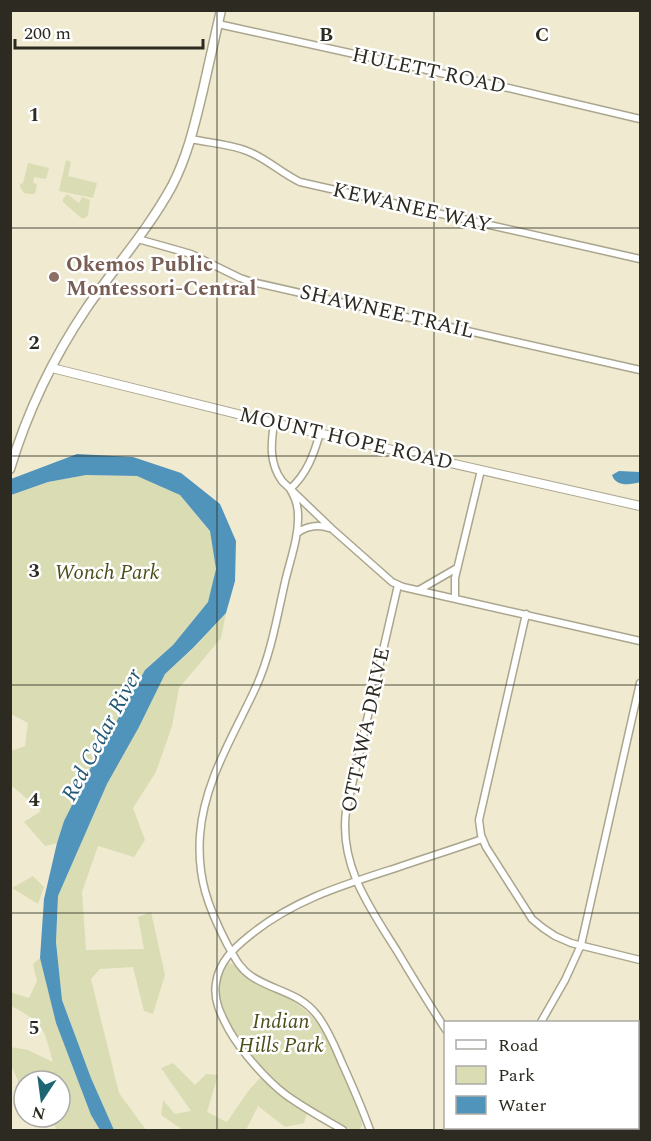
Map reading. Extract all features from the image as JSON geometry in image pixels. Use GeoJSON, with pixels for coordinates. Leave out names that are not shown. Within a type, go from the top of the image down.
{"type":"FeatureCollection","features":[{"type":"Feature","properties":{"kind":"main road"},"geometry":{"type":"LineString","coordinates":[[10,469],[28,419],[52,368],[86,309],[138,239],[181,167],[191,139],[221,10]]}},
{"type":"Feature","properties":{"kind":"street","name":"HULETT ROAD"},"geometry":{"type":"LineString","coordinates":[[218,24],[640,119]]}},
{"type":"Feature","properties":{"kind":"street","name":"KEWANEE WAY"},"geometry":{"type":"LineString","coordinates":[[191,139],[245,150],[300,182],[640,260]]}},
{"type":"Feature","properties":{"kind":"street","name":"SHAWNEE TRAIL"},"geometry":{"type":"LineString","coordinates":[[138,239],[191,254],[252,282],[640,370]]}},
{"type":"Feature","properties":{"kind":"street","name":"MOUNT HOPE ROAD"},"geometry":{"type":"LineString","coordinates":[[52,368],[274,423],[640,506]]}},
{"type":"Feature","properties":{"kind":"street"},"geometry":{"type":"LineString","coordinates":[[274,423],[272,459],[279,477],[387,579],[398,585],[640,641]]}},
{"type":"Feature","properties":{"kind":"street"},"geometry":{"type":"LineString","coordinates":[[290,489],[307,468],[320,433]]}},
{"type":"Feature","properties":{"kind":"street"},"geometry":{"type":"LineString","coordinates":[[455,598],[454,583],[457,568],[481,470]]}},
{"type":"Feature","properties":{"kind":"street"},"geometry":{"type":"LineString","coordinates":[[290,489],[298,508],[297,534],[265,663],[256,687],[214,774],[200,832],[200,867],[203,888],[213,916],[238,963],[251,976],[298,998],[317,1014],[334,1044],[370,1131]]}},
{"type":"Feature","properties":{"kind":"street"},"geometry":{"type":"LineString","coordinates":[[297,534],[311,526],[321,525],[331,528]]}},
{"type":"Feature","properties":{"kind":"street"},"geometry":{"type":"LineString","coordinates":[[419,590],[457,568]]}},
{"type":"Feature","properties":{"kind":"street","name":"OTTAWA DRIVE"},"geometry":{"type":"LineString","coordinates":[[398,585],[346,811],[345,829],[347,848],[356,881],[444,1027]]}},
{"type":"Feature","properties":{"kind":"street"},"geometry":{"type":"LineString","coordinates":[[526,614],[480,820],[479,828],[482,839],[532,919],[543,928],[555,936],[581,945],[640,960]]}},
{"type":"Feature","properties":{"kind":"street"},"geometry":{"type":"LineString","coordinates":[[542,1021],[581,945],[640,683]]}},
{"type":"Feature","properties":{"kind":"street"},"geometry":{"type":"LineString","coordinates":[[343,1131],[285,1094],[250,1058],[231,1033],[218,1009],[215,992],[224,961],[231,951],[253,933],[288,909],[321,893],[482,839]]}},
{"type":"Feature","properties":{"kind":"green space"},"geometry":{"type":"Polygon","coordinates":[[[66,160],[71,162],[68,176],[97,183],[93,198],[59,191],[66,160]]]}},
{"type":"Feature","properties":{"kind":"green space"},"geometry":{"type":"Polygon","coordinates":[[[28,163],[49,168],[46,179],[34,177],[33,182],[37,185],[35,194],[24,193],[20,187],[28,163]]]}},
{"type":"Feature","properties":{"kind":"green space"},"geometry":{"type":"Polygon","coordinates":[[[67,194],[79,203],[82,197],[90,200],[88,215],[85,218],[81,218],[63,202],[67,194]]]}},
{"type":"Feature","properties":{"kind":"green space","name":"Wonch Park"},"geometry":{"type":"Polygon","coordinates":[[[86,475],[137,476],[180,495],[210,531],[216,569],[208,602],[173,645],[145,670],[89,771],[64,821],[57,843],[45,846],[24,822],[41,811],[11,785],[11,751],[25,746],[28,723],[11,714],[10,502],[13,494],[48,482],[86,475]]]}},
{"type":"Feature","properties":{"kind":"green space"},"geometry":{"type":"Polygon","coordinates":[[[226,613],[221,638],[179,688],[172,726],[156,772],[133,808],[145,840],[134,857],[98,846],[82,892],[86,950],[144,949],[138,917],[151,912],[165,975],[153,1014],[144,1011],[133,967],[100,969],[91,979],[119,1093],[146,1130],[114,1130],[91,1078],[62,1000],[56,942],[58,896],[107,784],[165,674],[194,648],[226,613]]]}},
{"type":"Feature","properties":{"kind":"green space"},"geometry":{"type":"Polygon","coordinates":[[[33,876],[44,887],[38,904],[12,888],[33,876]]]}},
{"type":"Feature","properties":{"kind":"green space"},"geometry":{"type":"Polygon","coordinates":[[[40,958],[56,1023],[91,1115],[100,1130],[56,1130],[72,1129],[72,1069],[13,1069],[11,1065],[11,1047],[28,1050],[53,1062],[41,1027],[30,1017],[11,1006],[10,992],[29,998],[37,981],[33,964],[40,958]]]}},
{"type":"Feature","properties":{"kind":"green space","name":"Indian Hills Park"},"geometry":{"type":"Polygon","coordinates":[[[229,963],[250,980],[296,1003],[317,1022],[326,1036],[353,1096],[362,1125],[358,1130],[351,1130],[289,1092],[268,1075],[246,1047],[226,1018],[219,996],[222,974],[229,963]]]}},
{"type":"Feature","properties":{"kind":"green space"},"geometry":{"type":"Polygon","coordinates":[[[173,1063],[195,1085],[206,1074],[218,1075],[207,1112],[227,1122],[249,1090],[262,1076],[307,1113],[304,1123],[285,1127],[258,1106],[246,1130],[183,1130],[161,1115],[163,1100],[175,1114],[191,1111],[161,1068],[173,1063]]]}},
{"type":"Feature","properties":{"kind":"green space"},"geometry":{"type":"Polygon","coordinates":[[[640,1111],[640,1130],[540,1130],[639,1129],[640,1111]]]}},
{"type":"Feature","properties":{"kind":"water","name":"Red Cedar River"},"geometry":{"type":"Polygon","coordinates":[[[77,454],[133,457],[181,473],[220,504],[236,541],[235,581],[226,613],[165,674],[107,784],[58,896],[56,942],[62,1000],[91,1078],[114,1130],[100,1130],[91,1115],[56,1023],[40,958],[44,899],[64,821],[89,771],[145,670],[173,645],[208,602],[216,569],[210,531],[180,495],[137,476],[86,475],[48,482],[11,495],[11,479],[77,454]]]}},
{"type":"Feature","properties":{"kind":"water"},"geometry":{"type":"Polygon","coordinates":[[[619,471],[640,472],[640,482],[628,484],[617,482],[612,475],[619,471]]]}},
{"type":"Feature","properties":{"kind":"place","name":"Okemos Public Montessori-Central"},"geometry":{"type":"Point","coordinates":[54,277]}}]}
